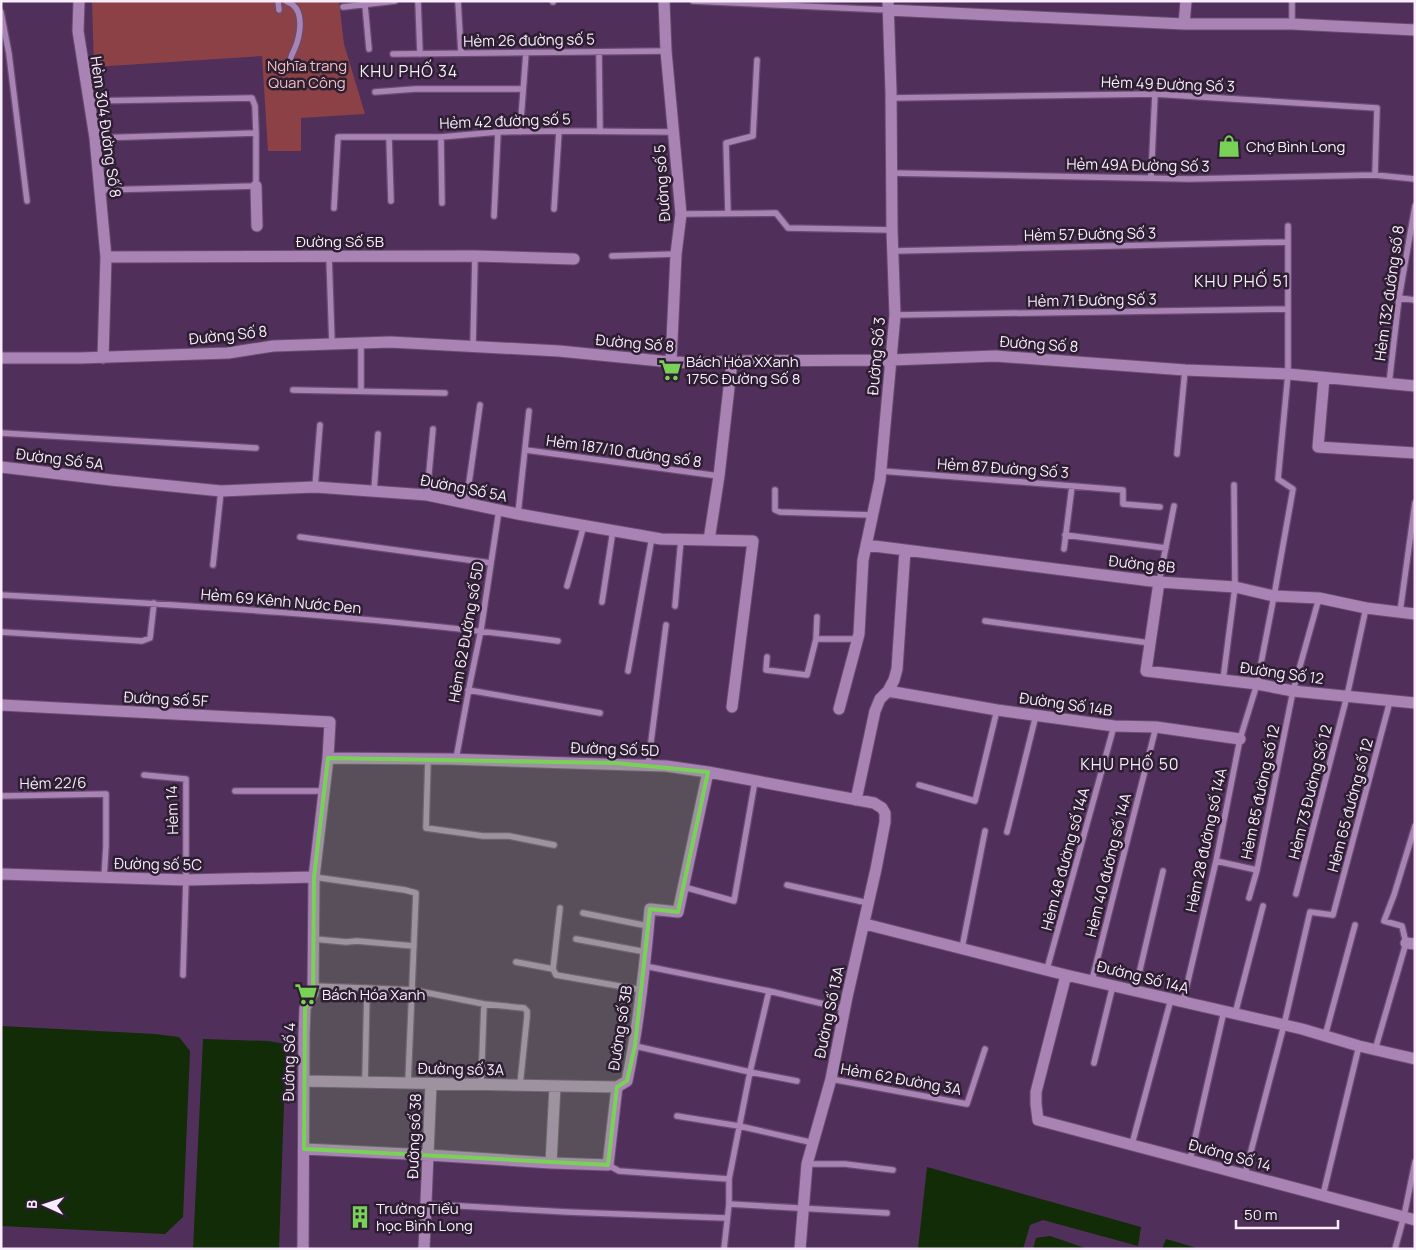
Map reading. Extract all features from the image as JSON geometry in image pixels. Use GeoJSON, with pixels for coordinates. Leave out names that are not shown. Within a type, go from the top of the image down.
{"type":"FeatureCollection","features":[{"type":"Feature","properties":{"kind":"street","name":"Hẻm 304 Đường Số 8"},"geometry":{"type":"LineString","coordinates":[[79,1],[78,31],[95,138],[106,257]]}},
{"type":"Feature","properties":{"kind":"street","name":"Đường số 5"},"geometry":{"type":"LineString","coordinates":[[664,1],[666,51],[681,214],[676,254],[671,362]]}},
{"type":"Feature","properties":{"kind":"street"},"geometry":{"type":"LineString","coordinates":[[1184,24],[1186,1]]}},
{"type":"Feature","properties":{"kind":"street"},"geometry":{"type":"LineString","coordinates":[[888,6],[1184,24],[1292,24],[1415,30]]}},
{"type":"Feature","properties":{"kind":"street","name":"Đường Số 3"},"geometry":{"type":"LineString","coordinates":[[838,709],[858,639],[863,560],[881,471],[895,315],[888,6]]}},
{"type":"Feature","properties":{"kind":"street"},"geometry":{"type":"LineString","coordinates":[[256,186],[257,226]]}},
{"type":"Feature","properties":{"kind":"street","name":"Đường Số 5B"},"geometry":{"type":"LineString","coordinates":[[106,257],[475,256],[574,259]]}},
{"type":"Feature","properties":{"kind":"street"},"geometry":{"type":"LineString","coordinates":[[103,358],[106,257]]}},
{"type":"Feature","properties":{"kind":"street","name":"Đường Số 8"},"geometry":{"type":"LineString","coordinates":[[1,358],[103,358],[228,353],[273,346],[390,342],[559,351],[671,362],[703,363],[732,361],[891,360],[995,356],[1185,370],[1288,374],[1415,386]]}},
{"type":"Feature","properties":{"kind":"street"},"geometry":{"type":"LineString","coordinates":[[709,540],[719,476],[732,361]]}},
{"type":"Feature","properties":{"kind":"street"},"geometry":{"type":"LineString","coordinates":[[1324,378],[1318,447],[1415,453]]}},
{"type":"Feature","properties":{"kind":"street","name":"Đường Số 5A"},"geometry":{"type":"LineString","coordinates":[[1,467],[221,491],[315,487],[427,495],[518,514],[652,537],[753,541],[732,707]]}},
{"type":"Feature","properties":{"kind":"street","name":"Đường 8B"},"geometry":{"type":"LineString","coordinates":[[866,545],[1159,582],[1235,587],[1274,596],[1319,598],[1366,608],[1415,614]]}},
{"type":"Feature","properties":{"kind":"street"},"geometry":{"type":"LineString","coordinates":[[856,800],[876,711],[880,699],[888,691],[894,680],[897,669],[906,550]]}},
{"type":"Feature","properties":{"kind":"street"},"geometry":{"type":"LineString","coordinates":[[1150,643],[1159,582]]}},
{"type":"Feature","properties":{"kind":"street","name":"Đường Số 12"},"geometry":{"type":"LineString","coordinates":[[1150,643],[1146,671],[1257,684],[1294,691],[1415,703]]}},
{"type":"Feature","properties":{"kind":"street","name":"Đường Số 14B"},"geometry":{"type":"LineString","coordinates":[[888,691],[997,710],[1114,726],[1156,727],[1240,739]]}},
{"type":"Feature","properties":{"kind":"street","name":"Đường số 5F"},"geometry":{"type":"LineString","coordinates":[[1,705],[330,722],[328,758]]}},
{"type":"Feature","properties":{"kind":"street","name":"Đường Số 5D"},"geometry":{"type":"LineString","coordinates":[[328,758],[428,758],[648,765],[708,772],[874,803],[882,808],[885,814],[885,822]]}},
{"type":"Feature","properties":{"kind":"street","name":"Đường Số 4"},"geometry":{"type":"LineString","coordinates":[[303,1249],[305,1008],[313,993],[314,877],[328,758]]}},
{"type":"Feature","properties":{"kind":"street","name":"Đường số 3B"},"geometry":{"type":"LineString","coordinates":[[608,1165],[617,1087],[627,1081],[635,1046],[650,909],[678,912],[708,772]]}},
{"type":"Feature","properties":{"kind":"street","name":"Đường Số 13A"},"geometry":{"type":"LineString","coordinates":[[800,1249],[807,1164],[830,1079],[885,822]]}},
{"type":"Feature","properties":{"kind":"street","name":"Đường số 5C"},"geometry":{"type":"LineString","coordinates":[[1,874],[186,880],[314,877]]}},
{"type":"Feature","properties":{"kind":"street","name":"Đường Số 14A"},"geometry":{"type":"LineString","coordinates":[[864,924],[1066,975],[1284,1025],[1415,1059]]}},
{"type":"Feature","properties":{"kind":"street","name":"Đường Số 14"},"geometry":{"type":"LineString","coordinates":[[1066,975],[1036,1092],[1038,1120],[1410,1218]]}},
{"type":"Feature","properties":{"kind":"street","name":"Đường số 3A"},"geometry":{"type":"LineString","coordinates":[[304,1081],[617,1087]]}},
{"type":"Feature","properties":{"kind":"street","name":"Đường số 38"},"geometry":{"type":"LineString","coordinates":[[424,1249],[431,1084]]}},
{"type":"Feature","properties":{"kind":"street"},"geometry":{"type":"LineString","coordinates":[[551,1163],[555,1086]]}},
{"type":"Feature","properties":{"kind":"street"},"geometry":{"type":"LineString","coordinates":[[304,1149],[608,1165]]}},
{"type":"Feature","properties":{"kind":"lane"},"geometry":{"type":"LineString","coordinates":[[278,1],[279,10]]}},
{"type":"Feature","properties":{"kind":"lane"},"geometry":{"type":"LineString","coordinates":[[286,1],[294,5],[300,24],[299,35],[290,58],[290,63]]}},
{"type":"Feature","properties":{"kind":"lane"},"geometry":{"type":"LineString","coordinates":[[342,7],[395,1]]}},
{"type":"Feature","properties":{"kind":"lane"},"geometry":{"type":"LineString","coordinates":[[418,1],[420,54]]}},
{"type":"Feature","properties":{"kind":"lane"},"geometry":{"type":"LineString","coordinates":[[458,1],[461,53]]}},
{"type":"Feature","properties":{"kind":"lane"},"geometry":{"type":"LineString","coordinates":[[693,1],[888,6]]}},
{"type":"Feature","properties":{"kind":"lane"},"geometry":{"type":"LineString","coordinates":[[1292,1],[1292,24]]}},
{"type":"Feature","properties":{"kind":"lane"},"geometry":{"type":"LineString","coordinates":[[365,5],[369,49]]}},
{"type":"Feature","properties":{"kind":"lane"},"geometry":{"type":"LineString","coordinates":[[1,12],[9,54],[27,201]]}},
{"type":"Feature","properties":{"kind":"lane","name":"Hẻm 26 đường số 5"},"geometry":{"type":"LineString","coordinates":[[393,54],[666,51]]}},
{"type":"Feature","properties":{"kind":"lane"},"geometry":{"type":"LineString","coordinates":[[599,52],[600,130]]}},
{"type":"Feature","properties":{"kind":"lane"},"geometry":{"type":"LineString","coordinates":[[520,132],[526,53]]}},
{"type":"Feature","properties":{"kind":"lane"},"geometry":{"type":"LineString","coordinates":[[728,213],[726,143],[753,136],[757,60]]}},
{"type":"Feature","properties":{"kind":"lane"},"geometry":{"type":"LineString","coordinates":[[375,92],[416,89],[523,89]]}},
{"type":"Feature","properties":{"kind":"lane"},"geometry":{"type":"LineString","coordinates":[[1151,178],[1155,94]]}},
{"type":"Feature","properties":{"kind":"lane","name":"Hẻm 49 Đường Số 3"},"geometry":{"type":"LineString","coordinates":[[891,98],[1155,94],[1377,108],[1375,175]]}},
{"type":"Feature","properties":{"kind":"lane"},"geometry":{"type":"LineString","coordinates":[[88,101],[252,98],[255,106],[256,186],[101,190]]}},
{"type":"Feature","properties":{"kind":"lane","name":"Hẻm 42 đường số 5"},"geometry":{"type":"LineString","coordinates":[[334,208],[338,137],[441,137],[498,132],[600,130],[674,132]]}},
{"type":"Feature","properties":{"kind":"lane"},"geometry":{"type":"LineString","coordinates":[[554,208],[559,131]]}},
{"type":"Feature","properties":{"kind":"lane"},"geometry":{"type":"LineString","coordinates":[[494,216],[498,132]]}},
{"type":"Feature","properties":{"kind":"lane"},"geometry":{"type":"LineString","coordinates":[[95,138],[256,134]]}},
{"type":"Feature","properties":{"kind":"lane"},"geometry":{"type":"LineString","coordinates":[[389,137],[391,201]]}},
{"type":"Feature","properties":{"kind":"lane"},"geometry":{"type":"LineString","coordinates":[[441,137],[442,203]]}},
{"type":"Feature","properties":{"kind":"lane","name":"Hẻm 49A Đường Số 3"},"geometry":{"type":"LineString","coordinates":[[891,172],[1189,179],[1375,175],[1415,178]]}},
{"type":"Feature","properties":{"kind":"lane","name":"Hẻm 132 đường số 8"},"geometry":{"type":"LineString","coordinates":[[1389,384],[1399,298],[1415,206]]}},
{"type":"Feature","properties":{"kind":"lane"},"geometry":{"type":"LineString","coordinates":[[681,214],[776,213],[788,228],[892,230]]}},
{"type":"Feature","properties":{"kind":"lane"},"geometry":{"type":"LineString","coordinates":[[1288,226],[1288,374]]}},
{"type":"Feature","properties":{"kind":"lane","name":"Hẻm 57 Đường Số 3"},"geometry":{"type":"LineString","coordinates":[[893,251],[1288,242]]}},
{"type":"Feature","properties":{"kind":"lane"},"geometry":{"type":"LineString","coordinates":[[612,256],[676,254]]}},
{"type":"Feature","properties":{"kind":"lane"},"geometry":{"type":"LineString","coordinates":[[330,256],[332,344]]}},
{"type":"Feature","properties":{"kind":"lane"},"geometry":{"type":"LineString","coordinates":[[473,346],[475,256]]}},
{"type":"Feature","properties":{"kind":"lane"},"geometry":{"type":"LineString","coordinates":[[1399,298],[1415,300]]}},
{"type":"Feature","properties":{"kind":"lane","name":"Hẻm 71 Đường Số 3"},"geometry":{"type":"LineString","coordinates":[[895,315],[1288,310]]}},
{"type":"Feature","properties":{"kind":"lane"},"geometry":{"type":"LineString","coordinates":[[361,343],[361,391]]}},
{"type":"Feature","properties":{"kind":"lane"},"geometry":{"type":"LineString","coordinates":[[1177,454],[1185,370]]}},
{"type":"Feature","properties":{"kind":"lane","name":"Hẻm 28 đường số 14A"},"geometry":{"type":"LineString","coordinates":[[1183,1002],[1216,861],[1240,739],[1257,684],[1293,489],[1278,479],[1288,374]]}},
{"type":"Feature","properties":{"kind":"lane"},"geometry":{"type":"LineString","coordinates":[[294,390],[444,392]]}},
{"type":"Feature","properties":{"kind":"lane"},"geometry":{"type":"LineString","coordinates":[[466,504],[480,405]]}},
{"type":"Feature","properties":{"kind":"lane"},"geometry":{"type":"LineString","coordinates":[[518,514],[529,411]]}},
{"type":"Feature","properties":{"kind":"lane"},"geometry":{"type":"LineString","coordinates":[[315,487],[320,425]]}},
{"type":"Feature","properties":{"kind":"lane"},"geometry":{"type":"LineString","coordinates":[[427,495],[433,430]]}},
{"type":"Feature","properties":{"kind":"lane"},"geometry":{"type":"LineString","coordinates":[[1,433],[256,448]]}},
{"type":"Feature","properties":{"kind":"lane"},"geometry":{"type":"LineString","coordinates":[[374,491],[378,434]]}},
{"type":"Feature","properties":{"kind":"lane","name":"Hẻm 187/10 đường số 8"},"geometry":{"type":"LineString","coordinates":[[526,450],[719,476]]}},
{"type":"Feature","properties":{"kind":"lane","name":"Hẻm 87 Đường Số 3"},"geometry":{"type":"LineString","coordinates":[[881,471],[1123,490],[1123,504],[1160,507]]}},
{"type":"Feature","properties":{"kind":"lane"},"geometry":{"type":"LineString","coordinates":[[1222,680],[1235,587],[1234,485]]}},
{"type":"Feature","properties":{"kind":"lane"},"geometry":{"type":"LineString","coordinates":[[1064,549],[1072,486]]}},
{"type":"Feature","properties":{"kind":"lane"},"geometry":{"type":"LineString","coordinates":[[775,490],[775,510],[780,512],[872,515]]}},
{"type":"Feature","properties":{"kind":"lane"},"geometry":{"type":"LineString","coordinates":[[213,565],[221,491]]}},
{"type":"Feature","properties":{"kind":"lane"},"geometry":{"type":"LineString","coordinates":[[1400,612],[1415,503]]}},
{"type":"Feature","properties":{"kind":"lane"},"geometry":{"type":"LineString","coordinates":[[1159,582],[1174,506]]}},
{"type":"Feature","properties":{"kind":"lane","name":"Hẻm 62 Đường số 5D"},"geometry":{"type":"LineString","coordinates":[[456,759],[481,630],[499,510]]}},
{"type":"Feature","properties":{"kind":"lane"},"geometry":{"type":"LineString","coordinates":[[567,586],[584,525]]}},
{"type":"Feature","properties":{"kind":"lane"},"geometry":{"type":"LineString","coordinates":[[602,602],[613,530]]}},
{"type":"Feature","properties":{"kind":"lane"},"geometry":{"type":"LineString","coordinates":[[1066,535],[1166,548]]}},
{"type":"Feature","properties":{"kind":"lane"},"geometry":{"type":"LineString","coordinates":[[300,537],[491,563]]}},
{"type":"Feature","properties":{"kind":"lane"},"geometry":{"type":"LineString","coordinates":[[628,671],[652,537]]}},
{"type":"Feature","properties":{"kind":"lane"},"geometry":{"type":"LineString","coordinates":[[675,606],[681,539]]}},
{"type":"Feature","properties":{"kind":"lane","name":"Hẻm 69 Kênh Nước Đen"},"geometry":{"type":"LineString","coordinates":[[1,595],[154,603],[481,630],[558,640]]}},
{"type":"Feature","properties":{"kind":"lane","name":"Hẻm 85 đường số 12"},"geometry":{"type":"LineString","coordinates":[[1249,898],[1257,870],[1294,691],[1319,598]]}},
{"type":"Feature","properties":{"kind":"lane"},"geometry":{"type":"LineString","coordinates":[[1,632],[142,641],[150,638],[154,603]]}},
{"type":"Feature","properties":{"kind":"lane","name":"Hẻm 73 Đường Số 12"},"geometry":{"type":"LineString","coordinates":[[1296,894],[1347,696],[1366,608]]}},
{"type":"Feature","properties":{"kind":"lane"},"geometry":{"type":"LineString","coordinates":[[767,657],[766,670],[807,675],[816,639],[817,617]]}},
{"type":"Feature","properties":{"kind":"lane"},"geometry":{"type":"LineString","coordinates":[[985,621],[1150,643]]}},
{"type":"Feature","properties":{"kind":"lane"},"geometry":{"type":"LineString","coordinates":[[648,765],[666,625]]}},
{"type":"Feature","properties":{"kind":"lane"},"geometry":{"type":"LineString","coordinates":[[816,639],[858,639]]}},
{"type":"Feature","properties":{"kind":"lane"},"geometry":{"type":"LineString","coordinates":[[468,690],[600,713]]}},
{"type":"Feature","properties":{"kind":"lane","name":"Hẻm 65 đường số 12"},"geometry":{"type":"LineString","coordinates":[[1284,1025],[1310,912],[1333,915],[1390,700]]}},
{"type":"Feature","properties":{"kind":"lane"},"geometry":{"type":"LineString","coordinates":[[919,785],[975,801],[997,710]]}},
{"type":"Feature","properties":{"kind":"lane"},"geometry":{"type":"LineString","coordinates":[[1007,832],[1036,715]]}},
{"type":"Feature","properties":{"kind":"lane","name":"Hẻm 48 đường số 14A"},"geometry":{"type":"LineString","coordinates":[[1047,969],[1114,726]]}},
{"type":"Feature","properties":{"kind":"lane","name":"Hẻm 40 đường số 14A"},"geometry":{"type":"LineString","coordinates":[[1092,980],[1156,727]]}},
{"type":"Feature","properties":{"kind":"lane"},"geometry":{"type":"LineString","coordinates":[[428,758],[426,828],[483,836],[509,836],[554,845]]}},
{"type":"Feature","properties":{"kind":"lane","name":"Hẻm 14"},"geometry":{"type":"LineString","coordinates":[[144,775],[186,779],[186,880]]}},
{"type":"Feature","properties":{"kind":"lane"},"geometry":{"type":"LineString","coordinates":[[684,887],[734,902],[755,781]]}},
{"type":"Feature","properties":{"kind":"lane"},"geometry":{"type":"LineString","coordinates":[[235,791],[323,792]]}},
{"type":"Feature","properties":{"kind":"lane","name":"Hẻm 22/6"},"geometry":{"type":"LineString","coordinates":[[1,796],[106,794],[104,878]]}},
{"type":"Feature","properties":{"kind":"lane"},"geometry":{"type":"LineString","coordinates":[[1375,1050],[1410,944],[1402,926],[1384,921],[1394,896],[1415,826]]}},
{"type":"Feature","properties":{"kind":"lane"},"geometry":{"type":"LineString","coordinates":[[962,948],[984,831]]}},
{"type":"Feature","properties":{"kind":"lane"},"geometry":{"type":"LineString","coordinates":[[1216,861],[1257,870]]}},
{"type":"Feature","properties":{"kind":"lane"},"geometry":{"type":"LineString","coordinates":[[1135,990],[1163,871]]}},
{"type":"Feature","properties":{"kind":"lane"},"geometry":{"type":"LineString","coordinates":[[314,877],[416,893],[408,1083]]}},
{"type":"Feature","properties":{"kind":"lane"},"geometry":{"type":"LineString","coordinates":[[183,975],[186,880]]}},
{"type":"Feature","properties":{"kind":"lane"},"geometry":{"type":"LineString","coordinates":[[787,885],[868,903]]}},
{"type":"Feature","properties":{"kind":"lane"},"geometry":{"type":"LineString","coordinates":[[1190,1160],[1230,1012],[1263,906]]}},
{"type":"Feature","properties":{"kind":"lane"},"geometry":{"type":"LineString","coordinates":[[560,908],[553,969],[556,975],[642,990]]}},
{"type":"Feature","properties":{"kind":"lane"},"geometry":{"type":"LineString","coordinates":[[583,913],[648,926]]}},
{"type":"Feature","properties":{"kind":"lane"},"geometry":{"type":"LineString","coordinates":[[1325,1036],[1355,925]]}},
{"type":"Feature","properties":{"kind":"lane"},"geometry":{"type":"LineString","coordinates":[[314,939],[414,946]]}},
{"type":"Feature","properties":{"kind":"lane"},"geometry":{"type":"LineString","coordinates":[[576,939],[646,952]]}},
{"type":"Feature","properties":{"kind":"lane"},"geometry":{"type":"LineString","coordinates":[[516,962],[553,969]]}},
{"type":"Feature","properties":{"kind":"lane"},"geometry":{"type":"LineString","coordinates":[[645,966],[769,991],[845,1009]]}},
{"type":"Feature","properties":{"kind":"lane"},"geometry":{"type":"LineString","coordinates":[[1094,1063],[1113,985]]}},
{"type":"Feature","properties":{"kind":"lane"},"geometry":{"type":"LineString","coordinates":[[313,986],[413,990],[484,1004],[524,1008],[527,1011],[520,1085]]}},
{"type":"Feature","properties":{"kind":"lane"},"geometry":{"type":"LineString","coordinates":[[365,1082],[367,988]]}},
{"type":"Feature","properties":{"kind":"lane"},"geometry":{"type":"LineString","coordinates":[[724,1249],[729,1204],[729,1178],[750,1072],[769,991]]}},
{"type":"Feature","properties":{"kind":"lane"},"geometry":{"type":"LineString","coordinates":[[1132,1144],[1171,999]]}},
{"type":"Feature","properties":{"kind":"lane"},"geometry":{"type":"LineString","coordinates":[[481,1085],[484,1004]]}},
{"type":"Feature","properties":{"kind":"lane"},"geometry":{"type":"LineString","coordinates":[[1245,1174],[1284,1025]]}},
{"type":"Feature","properties":{"kind":"lane"},"geometry":{"type":"LineString","coordinates":[[635,1046],[797,1081]]}},
{"type":"Feature","properties":{"kind":"lane"},"geometry":{"type":"LineString","coordinates":[[1323,1195],[1359,1046]]}},
{"type":"Feature","properties":{"kind":"lane","name":"Hẻm 62 Đường 3A"},"geometry":{"type":"LineString","coordinates":[[830,1079],[967,1104],[985,1049]]}},
{"type":"Feature","properties":{"kind":"lane"},"geometry":{"type":"LineString","coordinates":[[677,1116],[739,1126],[814,1142]]}},
{"type":"Feature","properties":{"kind":"lane"},"geometry":{"type":"LineString","coordinates":[[1395,1249],[1410,1218],[1415,1162]]}},
{"type":"Feature","properties":{"kind":"lane"},"geometry":{"type":"LineString","coordinates":[[807,1164],[845,1164],[893,1170]]}},
{"type":"Feature","properties":{"kind":"lane"},"geometry":{"type":"LineString","coordinates":[[608,1165],[619,1171],[729,1178]]}},
{"type":"Feature","properties":{"kind":"lane"},"geometry":{"type":"LineString","coordinates":[[426,1204],[726,1218]]}},
{"type":"Feature","properties":{"kind":"lane"},"geometry":{"type":"LineString","coordinates":[[729,1204],[887,1213]]}},
{"type":"Feature","properties":{"kind":"highlighted area"},"geometry":{"type":"Polygon","coordinates":[[[328,758],[616,763],[708,772],[678,912],[650,909],[635,1046],[627,1081],[617,1087],[608,1165],[304,1149],[305,1008],[313,993],[314,877],[328,758]]]}},
{"type":"Feature","properties":{"kind":"green space","name":"Nghĩa trang Quan Công"},"geometry":{"type":"Polygon","coordinates":[[[92,1],[339,1],[344,44],[365,114],[301,118],[301,151],[268,151],[262,56],[94,67],[92,1]]]}},
{"type":"Feature","properties":{"kind":"shaded area"},"geometry":{"type":"Polygon","coordinates":[[[1,1026],[155,1034],[179,1037],[190,1051],[183,1217],[165,1234],[1,1226],[1,1026]]]}},
{"type":"Feature","properties":{"kind":"shaded area"},"geometry":{"type":"Polygon","coordinates":[[[203,1039],[268,1041],[286,1044],[279,1249],[193,1249],[203,1039]]]}},
{"type":"Feature","properties":{"kind":"shaded area"},"geometry":{"type":"Polygon","coordinates":[[[927,1167],[1141,1227],[1138,1246],[1043,1220],[1030,1225],[1023,1249],[918,1249],[927,1167]]]}},
{"type":"Feature","properties":{"kind":"shaded area"},"geometry":{"type":"Polygon","coordinates":[[[1050,1236],[1088,1249],[1033,1249],[1036,1238],[1050,1236]]]}},
{"type":"Feature","properties":{"kind":"shaded area"},"geometry":{"type":"Polygon","coordinates":[[[1166,1239],[1200,1249],[1162,1249],[1166,1239]]]}},
{"type":"Feature","properties":{"kind":"place","name":"Chợ Bình Long"},"geometry":{"type":"Point","coordinates":[1229,146]}},
{"type":"Feature","properties":{"kind":"place","name":"Bách Hóa XXanh 175C Đường Số 8"},"geometry":{"type":"Point","coordinates":[670,370]}},
{"type":"Feature","properties":{"kind":"place","name":"Bách Hóa Xanh"},"geometry":{"type":"Point","coordinates":[306,994]}},
{"type":"Feature","properties":{"kind":"place","name":"Trường Tiểu học Bình Long"},"geometry":{"type":"Point","coordinates":[360,1217]}},
{"type":"Feature","properties":{"kind":"district","name":"KHU PHỐ 34"},"geometry":{"type":"Point","coordinates":[409,71]}},
{"type":"Feature","properties":{"kind":"district","name":"KHU PHỐ 51"},"geometry":{"type":"Point","coordinates":[1242,281]}},
{"type":"Feature","properties":{"kind":"district","name":"KHU PHỐ 50"},"geometry":{"type":"Point","coordinates":[1130,764]}}]}
